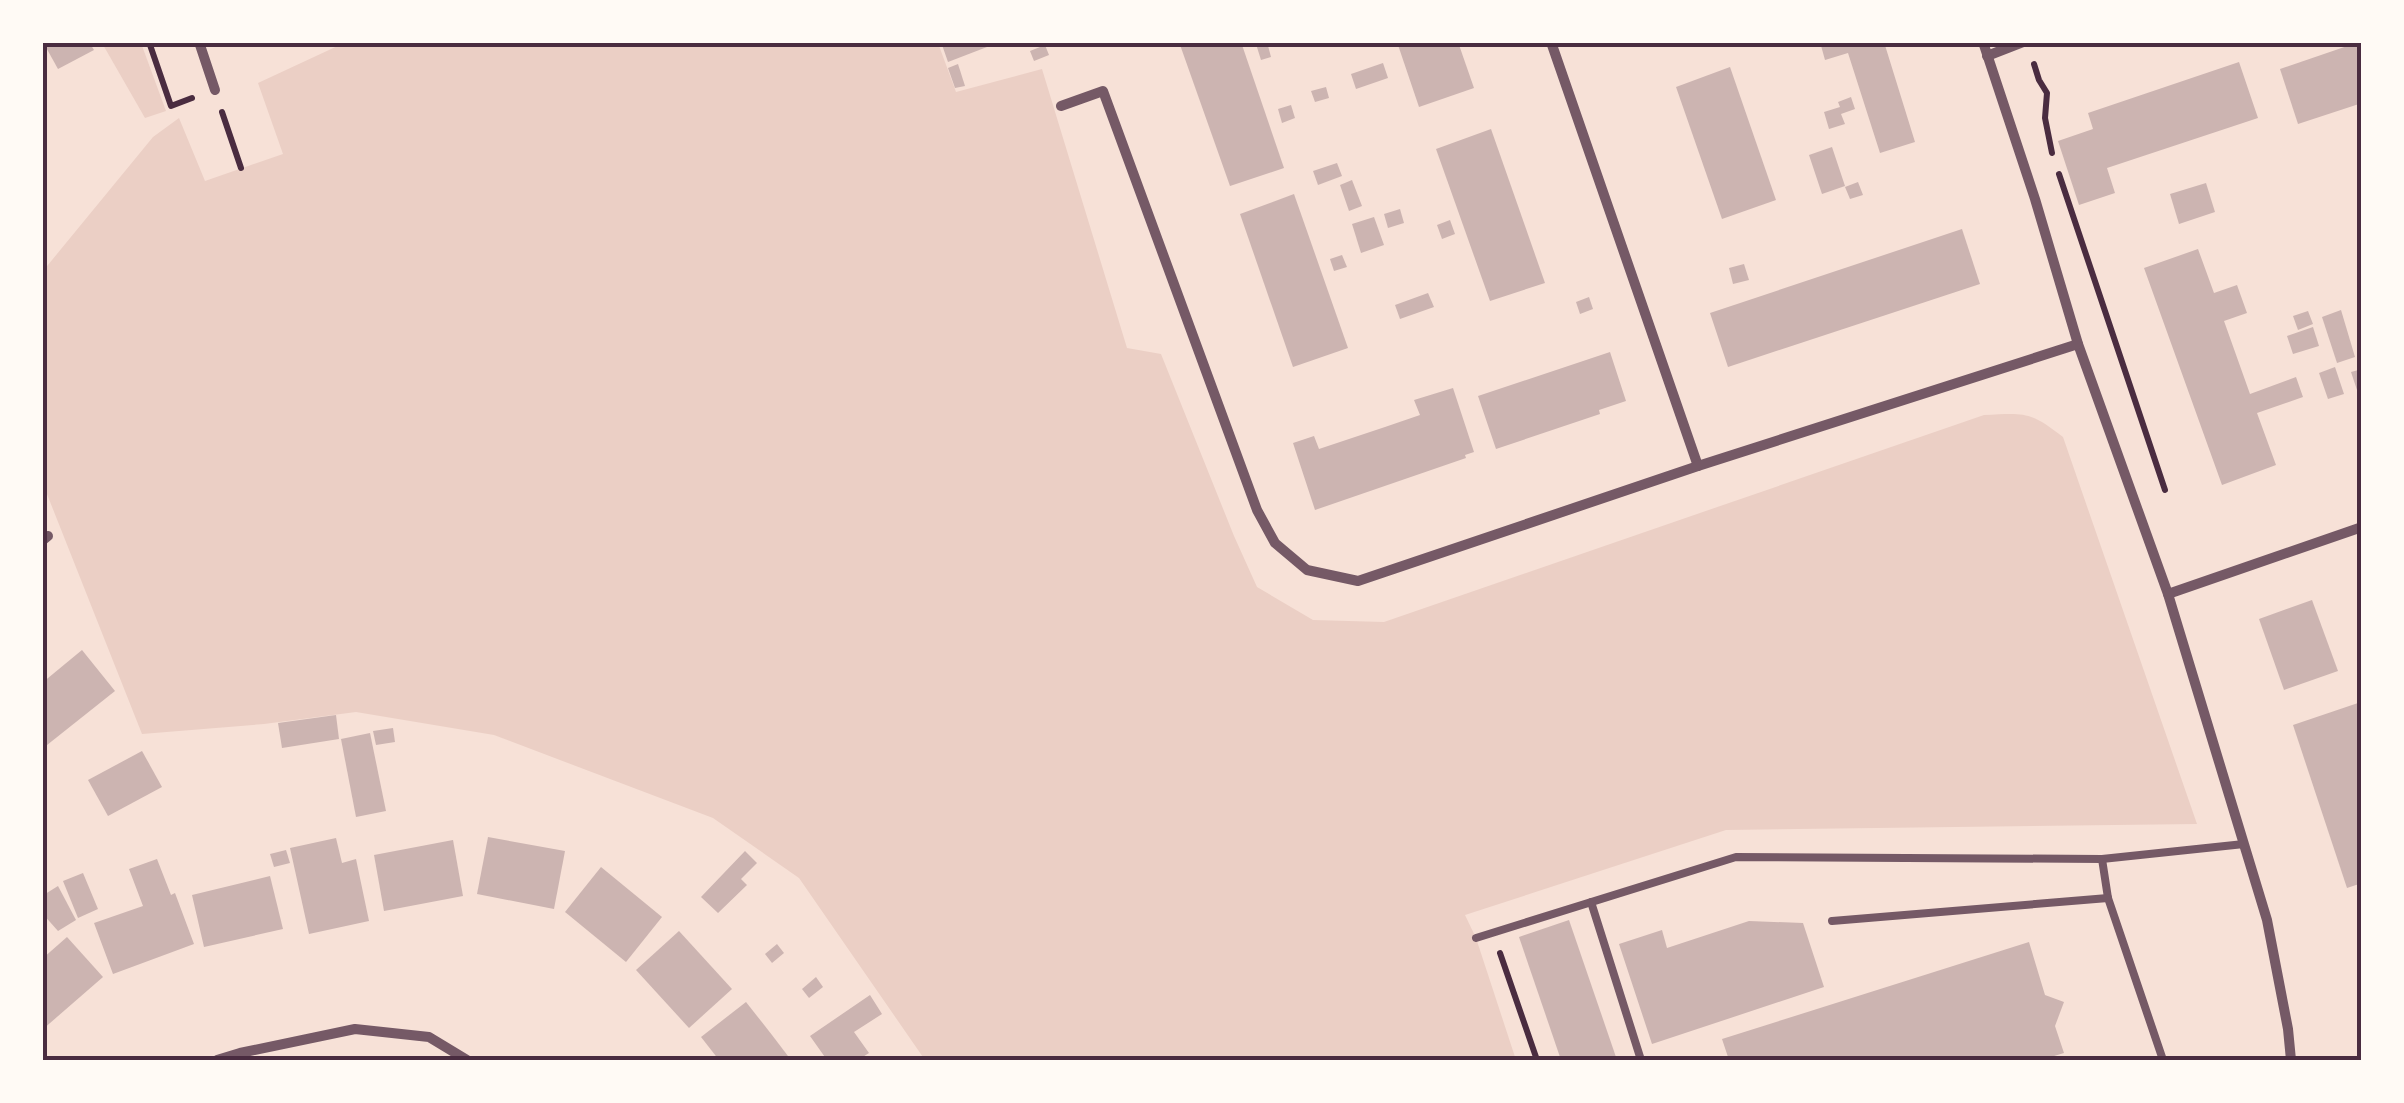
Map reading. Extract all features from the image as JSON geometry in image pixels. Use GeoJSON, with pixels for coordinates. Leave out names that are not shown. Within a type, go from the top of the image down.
{"type":"FeatureCollection","features":[{"type":"Feature","properties":{"kind":"street"},"geometry":{"type":"LineString","coordinates":[[199,42],[215,90]]}},
{"type":"Feature","properties":{"kind":"street"},"geometry":{"type":"LineString","coordinates":[[1551,42],[1698,466]]}},
{"type":"Feature","properties":{"kind":"street"},"geometry":{"type":"LineString","coordinates":[[1982,42],[2078,344],[2168,594],[2244,844],[2267,920],[2291,1060]]}},
{"type":"Feature","properties":{"kind":"street"},"geometry":{"type":"LineString","coordinates":[[1987,56],[2023,42]]}},
{"type":"Feature","properties":{"kind":"street"},"geometry":{"type":"LineString","coordinates":[[1061,106],[1103,91],[1257,510],[1275,543],[1307,570],[1358,581],[2078,344]]}},
{"type":"Feature","properties":{"kind":"street"},"geometry":{"type":"LineString","coordinates":[[2168,594],[2362,527]]}},
{"type":"Feature","properties":{"kind":"street"},"geometry":{"type":"LineString","coordinates":[[216,1060],[354,1028],[430,1037],[467,1060]]}},
{"type":"Feature","properties":{"kind":"lane"},"geometry":{"type":"LineString","coordinates":[[1476,938],[1736,857],[2102,859],[2244,844]]}},
{"type":"Feature","properties":{"kind":"lane"},"geometry":{"type":"LineString","coordinates":[[2102,859],[2108,898],[2163,1060]]}},
{"type":"Feature","properties":{"kind":"lane"},"geometry":{"type":"LineString","coordinates":[[1832,921],[2108,898]]}},
{"type":"Feature","properties":{"kind":"lane"},"geometry":{"type":"LineString","coordinates":[[1591,902],[1641,1060]]}},
{"type":"Feature","properties":{"kind":"path"},"geometry":{"type":"LineString","coordinates":[[2033,62],[2047,93],[2045,118],[2050,148],[2165,490]]}},
{"type":"Feature","properties":{"kind":"path"},"geometry":{"type":"LineString","coordinates":[[1493,932],[1538,1060]]}},
{"type":"Feature","properties":{"kind":"shaded area"},"geometry":{"type":"Polygon","coordinates":[[[102,43],[141,43],[166,111],[145,118],[102,43]]]}},
{"type":"Feature","properties":{"kind":"shaded area"},"geometry":{"type":"Polygon","coordinates":[[[344,43],[938,43],[956,92],[1042,69],[1127,348],[1161,354],[1257,587],[1313,620],[1384,622],[1984,415],[2018,414],[2034,418],[2063,437],[2197,824],[1726,830],[1465,915],[1516,1060],[925,1060],[799,878],[713,818],[494,735],[356,712],[142,734],[43,484],[43,271],[153,137],[179,118],[205,181],[283,154],[258,83],[344,43]]]}},
{"type":"Feature","properties":{"kind":"building"},"geometry":{"type":"Polygon","coordinates":[[[43,42],[89,42],[94,50],[58,69],[43,42]]]}},
{"type":"Feature","properties":{"kind":"building"},"geometry":{"type":"Polygon","coordinates":[[[941,42],[985,42],[987,47],[948,62],[941,42]]]}},
{"type":"Feature","properties":{"kind":"building"},"geometry":{"type":"Polygon","coordinates":[[[1179,42],[1241,42],[1284,168],[1230,186],[1179,42]]]}},
{"type":"Feature","properties":{"kind":"building"},"geometry":{"type":"Polygon","coordinates":[[[1267,42],[1271,57],[1261,60],[1256,44],[1267,42]]]}},
{"type":"Feature","properties":{"kind":"building"},"geometry":{"type":"Polygon","coordinates":[[[1397,42],[1458,42],[1474,88],[1419,107],[1397,42]]]}},
{"type":"Feature","properties":{"kind":"building"},"geometry":{"type":"Polygon","coordinates":[[[1820,42],[1884,42],[1915,142],[1880,153],[1848,53],[1825,60],[1820,42]]]}},
{"type":"Feature","properties":{"kind":"building"},"geometry":{"type":"Polygon","coordinates":[[[2359,42],[2362,103],[2298,124],[2280,69],[2359,42]]]}},
{"type":"Feature","properties":{"kind":"building"},"geometry":{"type":"Polygon","coordinates":[[[1045,45],[1049,55],[1034,61],[1030,51],[1045,45]]]}},
{"type":"Feature","properties":{"kind":"building"},"geometry":{"type":"Polygon","coordinates":[[[2239,62],[2258,118],[2107,168],[2115,193],[2079,205],[2058,141],[2093,129],[2088,113],[2239,62]]]}},
{"type":"Feature","properties":{"kind":"building"},"geometry":{"type":"Polygon","coordinates":[[[1383,63],[1388,78],[1356,89],[1351,74],[1383,63]]]}},
{"type":"Feature","properties":{"kind":"building"},"geometry":{"type":"Polygon","coordinates":[[[958,64],[965,86],[955,88],[948,68],[958,64]]]}},
{"type":"Feature","properties":{"kind":"building"},"geometry":{"type":"Polygon","coordinates":[[[1730,67],[1776,200],[1722,219],[1676,87],[1730,67]]]}},
{"type":"Feature","properties":{"kind":"building"},"geometry":{"type":"Polygon","coordinates":[[[1326,87],[1329,98],[1315,102],[1311,91],[1326,87]]]}},
{"type":"Feature","properties":{"kind":"building"},"geometry":{"type":"Polygon","coordinates":[[[1851,97],[1855,109],[1841,114],[1845,124],[1829,129],[1824,112],[1840,107],[1838,102],[1851,97]]]}},
{"type":"Feature","properties":{"kind":"building"},"geometry":{"type":"Polygon","coordinates":[[[1291,105],[1295,118],[1282,123],[1278,109],[1291,105]]]}},
{"type":"Feature","properties":{"kind":"building"},"geometry":{"type":"Polygon","coordinates":[[[1491,129],[1545,283],[1490,301],[1436,149],[1491,129]]]}},
{"type":"Feature","properties":{"kind":"building"},"geometry":{"type":"Polygon","coordinates":[[[1832,147],[1845,186],[1822,194],[1809,155],[1832,147]]]}},
{"type":"Feature","properties":{"kind":"building"},"geometry":{"type":"Polygon","coordinates":[[[1337,163],[1342,176],[1318,185],[1313,171],[1337,163]]]}},
{"type":"Feature","properties":{"kind":"building"},"geometry":{"type":"Polygon","coordinates":[[[1352,180],[1362,206],[1349,211],[1340,185],[1352,180]]]}},
{"type":"Feature","properties":{"kind":"building"},"geometry":{"type":"Polygon","coordinates":[[[1858,182],[1863,195],[1850,199],[1845,187],[1858,182]]]}},
{"type":"Feature","properties":{"kind":"building"},"geometry":{"type":"Polygon","coordinates":[[[2206,183],[2215,212],[2179,224],[2170,194],[2206,183]]]}},
{"type":"Feature","properties":{"kind":"building"},"geometry":{"type":"Polygon","coordinates":[[[1294,194],[1348,348],[1293,367],[1240,214],[1294,194]]]}},
{"type":"Feature","properties":{"kind":"building"},"geometry":{"type":"Polygon","coordinates":[[[1400,209],[1404,223],[1388,228],[1384,214],[1400,209]]]}},
{"type":"Feature","properties":{"kind":"building"},"geometry":{"type":"Polygon","coordinates":[[[1374,217],[1384,245],[1361,253],[1352,224],[1374,217]]]}},
{"type":"Feature","properties":{"kind":"building"},"geometry":{"type":"Polygon","coordinates":[[[1450,220],[1455,234],[1442,239],[1437,225],[1450,220]]]}},
{"type":"Feature","properties":{"kind":"building"},"geometry":{"type":"Polygon","coordinates":[[[1962,229],[1980,284],[1728,367],[1710,313],[1962,229]]]}},
{"type":"Feature","properties":{"kind":"building"},"geometry":{"type":"Polygon","coordinates":[[[2198,249],[2214,293],[2237,285],[2247,313],[2224,321],[2250,394],[2296,377],[2303,397],[2257,413],[2276,465],[2222,485],[2144,268],[2198,249]]]}},
{"type":"Feature","properties":{"kind":"building"},"geometry":{"type":"Polygon","coordinates":[[[1342,255],[1347,267],[1334,271],[1330,259],[1342,255]]]}},
{"type":"Feature","properties":{"kind":"building"},"geometry":{"type":"Polygon","coordinates":[[[1744,264],[1749,280],[1733,284],[1729,268],[1744,264]]]}},
{"type":"Feature","properties":{"kind":"building"},"geometry":{"type":"Polygon","coordinates":[[[1428,293],[1434,307],[1400,319],[1395,305],[1428,293]]]}},
{"type":"Feature","properties":{"kind":"building"},"geometry":{"type":"Polygon","coordinates":[[[1589,297],[1593,309],[1580,314],[1576,302],[1589,297]]]}},
{"type":"Feature","properties":{"kind":"building"},"geometry":{"type":"Polygon","coordinates":[[[2341,310],[2355,357],[2337,363],[2322,317],[2341,310]]]}},
{"type":"Feature","properties":{"kind":"building"},"geometry":{"type":"Polygon","coordinates":[[[2308,311],[2313,324],[2298,330],[2293,316],[2308,311]]]}},
{"type":"Feature","properties":{"kind":"building"},"geometry":{"type":"Polygon","coordinates":[[[2313,327],[2319,346],[2293,354],[2287,336],[2313,327]]]}},
{"type":"Feature","properties":{"kind":"building"},"geometry":{"type":"Polygon","coordinates":[[[1610,352],[1626,401],[1599,410],[1600,414],[1496,449],[1478,396],[1610,352]]]}},
{"type":"Feature","properties":{"kind":"building"},"geometry":{"type":"Polygon","coordinates":[[[2335,367],[2344,394],[2328,399],[2319,373],[2335,367]]]}},
{"type":"Feature","properties":{"kind":"building"},"geometry":{"type":"Polygon","coordinates":[[[2362,369],[2362,402],[2361,402],[2351,372],[2362,369]]]}},
{"type":"Feature","properties":{"kind":"building"},"geometry":{"type":"Polygon","coordinates":[[[1453,388],[1474,452],[1315,510],[1293,443],[1314,436],[1319,449],[1420,415],[1414,400],[1453,388]]]}},
{"type":"Feature","properties":{"kind":"building"},"geometry":{"type":"Polygon","coordinates":[[[2312,600],[2338,671],[2284,690],[2259,619],[2312,600]]]}},
{"type":"Feature","properties":{"kind":"building"},"geometry":{"type":"Polygon","coordinates":[[[82,650],[115,691],[42,749],[42,683],[82,650]]]}},
{"type":"Feature","properties":{"kind":"building"},"geometry":{"type":"Polygon","coordinates":[[[2358,703],[2362,715],[2362,883],[2347,888],[2293,725],[2358,703]]]}},
{"type":"Feature","properties":{"kind":"building"},"geometry":{"type":"Polygon","coordinates":[[[336,715],[339,739],[282,748],[278,723],[336,715]]]}},
{"type":"Feature","properties":{"kind":"building"},"geometry":{"type":"Polygon","coordinates":[[[393,728],[395,742],[376,745],[373,731],[393,728]]]}},
{"type":"Feature","properties":{"kind":"building"},"geometry":{"type":"Polygon","coordinates":[[[370,733],[386,811],[356,817],[341,739],[370,733]]]}},
{"type":"Feature","properties":{"kind":"building"},"geometry":{"type":"Polygon","coordinates":[[[142,751],[162,787],[108,816],[88,780],[142,751]]]}},
{"type":"Feature","properties":{"kind":"building"},"geometry":{"type":"Polygon","coordinates":[[[488,837],[565,851],[554,909],[477,894],[488,837]]]}},
{"type":"Feature","properties":{"kind":"building"},"geometry":{"type":"Polygon","coordinates":[[[336,838],[342,863],[356,859],[369,921],[309,934],[290,848],[336,838]]]}},
{"type":"Feature","properties":{"kind":"building"},"geometry":{"type":"Polygon","coordinates":[[[453,840],[463,896],[384,911],[374,855],[453,840]]]}},
{"type":"Feature","properties":{"kind":"building"},"geometry":{"type":"Polygon","coordinates":[[[286,850],[290,863],[274,867],[270,854],[286,850]]]}},
{"type":"Feature","properties":{"kind":"building"},"geometry":{"type":"Polygon","coordinates":[[[745,851],[757,863],[741,879],[747,885],[718,913],[701,897],[745,851]]]}},
{"type":"Feature","properties":{"kind":"building"},"geometry":{"type":"Polygon","coordinates":[[[157,859],[194,944],[113,974],[94,923],[143,906],[129,869],[157,859]]]}},
{"type":"Feature","properties":{"kind":"building"},"geometry":{"type":"Polygon","coordinates":[[[601,867],[662,917],[626,962],[565,912],[601,867]]]}},
{"type":"Feature","properties":{"kind":"building"},"geometry":{"type":"Polygon","coordinates":[[[83,873],[98,909],[78,918],[63,881],[83,873]]]}},
{"type":"Feature","properties":{"kind":"building"},"geometry":{"type":"Polygon","coordinates":[[[270,876],[283,929],[204,947],[192,895],[270,876]]]}},
{"type":"Feature","properties":{"kind":"building"},"geometry":{"type":"Polygon","coordinates":[[[58,886],[76,920],[58,931],[42,913],[42,896],[58,886]]]}},
{"type":"Feature","properties":{"kind":"building"},"geometry":{"type":"Polygon","coordinates":[[[1569,920],[1617,1060],[1561,1060],[1519,937],[1569,920]]]}},
{"type":"Feature","properties":{"kind":"building"},"geometry":{"type":"Polygon","coordinates":[[[1749,921],[1803,923],[1824,987],[1652,1044],[1619,944],[1662,930],[1667,948],[1749,921]]]}},
{"type":"Feature","properties":{"kind":"building"},"geometry":{"type":"Polygon","coordinates":[[[679,931],[732,989],[689,1028],[636,970],[679,931]]]}},
{"type":"Feature","properties":{"kind":"building"},"geometry":{"type":"Polygon","coordinates":[[[67,937],[103,977],[42,1030],[42,959],[67,937]]]}},
{"type":"Feature","properties":{"kind":"building"},"geometry":{"type":"Polygon","coordinates":[[[2029,942],[2045,995],[2064,1002],[2055,1026],[2064,1053],[2041,1060],[1729,1060],[1722,1039],[2029,942]]]}},
{"type":"Feature","properties":{"kind":"building"},"geometry":{"type":"Polygon","coordinates":[[[777,944],[784,953],[772,963],[765,954],[777,944]]]}},
{"type":"Feature","properties":{"kind":"building"},"geometry":{"type":"Polygon","coordinates":[[[816,977],[823,987],[809,998],[802,989],[816,977]]]}},
{"type":"Feature","properties":{"kind":"building"},"geometry":{"type":"Polygon","coordinates":[[[870,995],[882,1014],[854,1032],[869,1053],[858,1060],[827,1060],[810,1036],[870,995]]]}},
{"type":"Feature","properties":{"kind":"building"},"geometry":{"type":"Polygon","coordinates":[[[746,1002],[791,1060],[719,1060],[701,1037],[746,1002]]]}}]}
